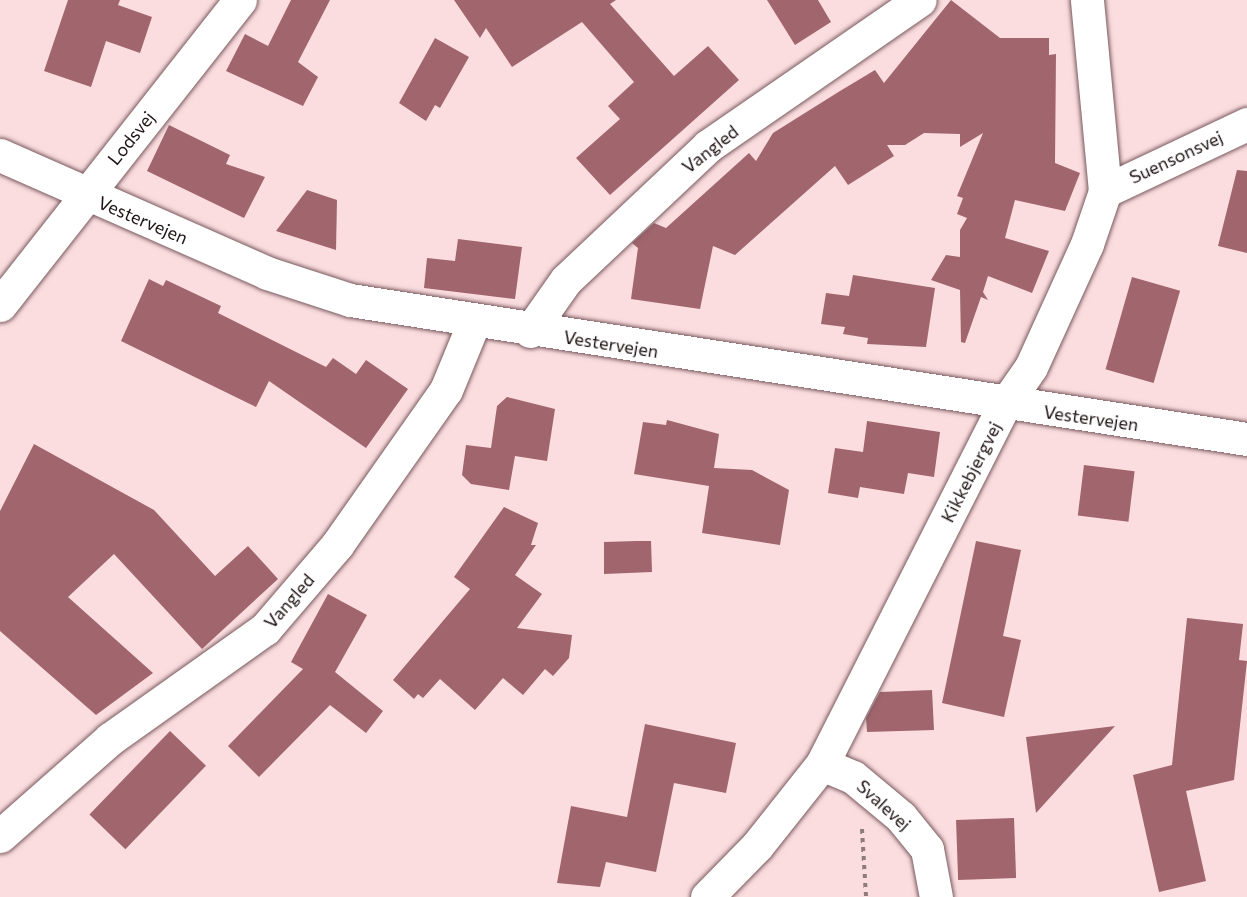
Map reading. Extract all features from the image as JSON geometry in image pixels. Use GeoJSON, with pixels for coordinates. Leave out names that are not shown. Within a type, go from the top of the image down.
{"type":"FeatureCollection","features":[{"type":"Feature","properties":{"kind":"street","name":"Lodsvej"},"geometry":{"type":"LineString","coordinates":[[0,305],[240,0]]}},
{"type":"Feature","properties":{"kind":"street","name":"Vangled"},"geometry":{"type":"LineString","coordinates":[[530,331],[566,280],[708,146],[920,0]]}},
{"type":"Feature","properties":{"kind":"street","name":"Kikkebjergvej"},"geometry":{"type":"LineString","coordinates":[[707,897],[757,846],[822,765],[1004,406],[1031,367],[1105,191],[1087,0]]}},
{"type":"Feature","properties":{"kind":"street","name":"Suensonsvej"},"geometry":{"type":"LineString","coordinates":[[1105,191],[1247,124]]}},
{"type":"Feature","properties":{"kind":"street","name":"Vestervejen"},"geometry":{"type":"LineString","coordinates":[[0,155],[85,195],[267,273],[350,300],[474,322],[1004,406],[1247,439]]}},
{"type":"Feature","properties":{"kind":"street","name":"Vangled"},"geometry":{"type":"LineString","coordinates":[[0,836],[110,739],[265,629],[337,546],[446,390],[474,322]]}},
{"type":"Feature","properties":{"kind":"street","name":"Svalevej"},"geometry":{"type":"LineString","coordinates":[[822,765],[853,777],[902,817],[927,849],[936,897]]}},
{"type":"Feature","properties":{"kind":"path"},"geometry":{"type":"LineString","coordinates":[[853,777],[866,897]]}},
{"type":"Feature","properties":{"kind":"building"},"geometry":{"type":"Polygon","coordinates":[[[68,0],[120,0],[118,5],[152,17],[140,53],[106,41],[91,87],[44,71],[68,0]]]}},
{"type":"Feature","properties":{"kind":"building"},"geometry":{"type":"Polygon","coordinates":[[[291,0],[330,0],[298,62],[318,77],[303,106],[226,71],[245,34],[268,46],[291,0]]]}},
{"type":"Feature","properties":{"kind":"building"},"geometry":{"type":"Polygon","coordinates":[[[454,0],[616,0],[610,4],[674,76],[708,46],[739,80],[610,195],[576,158],[620,119],[608,106],[634,82],[582,22],[512,67],[486,28],[480,38],[454,0]]]}},
{"type":"Feature","properties":{"kind":"building"},"geometry":{"type":"Polygon","coordinates":[[[767,0],[818,0],[831,22],[795,45],[767,0]]]}},
{"type":"Feature","properties":{"kind":"building"},"geometry":{"type":"Polygon","coordinates":[[[951,0],[1000,38],[1049,38],[1049,55],[1056,54],[1055,163],[1080,173],[1065,211],[1015,200],[1005,238],[1049,251],[1032,293],[988,276],[983,292],[988,300],[981,297],[965,343],[961,342],[960,290],[931,280],[946,255],[960,257],[960,230],[967,218],[957,214],[963,198],[957,196],[983,133],[960,147],[960,134],[924,133],[905,145],[887,145],[894,156],[848,185],[835,166],[735,255],[713,246],[700,309],[631,299],[638,248],[632,243],[654,223],[666,228],[749,153],[756,161],[773,133],[875,70],[884,83],[951,0]]]}},
{"type":"Feature","properties":{"kind":"building"},"geometry":{"type":"Polygon","coordinates":[[[435,38],[469,57],[440,108],[435,105],[426,121],[399,103],[435,38]]]}},
{"type":"Feature","properties":{"kind":"building"},"geometry":{"type":"Polygon","coordinates":[[[169,125],[230,155],[226,164],[265,177],[244,218],[147,171],[169,125]]]}},
{"type":"Feature","properties":{"kind":"building"},"geometry":{"type":"Polygon","coordinates":[[[1237,170],[1247,171],[1247,253],[1218,246],[1237,170]]]}},
{"type":"Feature","properties":{"kind":"building"},"geometry":{"type":"Polygon","coordinates":[[[307,190],[337,200],[336,250],[276,231],[307,190]]]}},
{"type":"Feature","properties":{"kind":"building"},"geometry":{"type":"Polygon","coordinates":[[[458,239],[522,247],[515,299],[424,288],[427,258],[455,261],[458,239]]]}},
{"type":"Feature","properties":{"kind":"building"},"geometry":{"type":"Polygon","coordinates":[[[853,275],[935,288],[926,347],[867,344],[868,338],[843,334],[845,327],[821,324],[826,293],[849,296],[853,275]]]}},
{"type":"Feature","properties":{"kind":"building"},"geometry":{"type":"Polygon","coordinates":[[[1132,277],[1180,291],[1154,383],[1106,369],[1132,277]]]}},
{"type":"Feature","properties":{"kind":"building"},"geometry":{"type":"Polygon","coordinates":[[[149,279],[163,286],[166,280],[221,306],[218,313],[326,367],[333,358],[356,374],[366,360],[408,389],[366,448],[269,381],[256,407],[121,341],[149,279]]]}},
{"type":"Feature","properties":{"kind":"building"},"geometry":{"type":"Polygon","coordinates":[[[507,397],[555,409],[547,461],[515,456],[509,490],[471,484],[462,475],[466,445],[491,448],[497,406],[507,397]]]}},
{"type":"Feature","properties":{"kind":"building"},"geometry":{"type":"Polygon","coordinates":[[[667,420],[719,434],[714,468],[752,470],[789,490],[780,545],[702,533],[709,486],[634,474],[643,422],[666,425],[667,420]]]}},
{"type":"Feature","properties":{"kind":"building"},"geometry":{"type":"Polygon","coordinates":[[[867,421],[940,432],[934,477],[908,473],[904,494],[860,487],[858,498],[828,493],[835,448],[863,452],[867,421]]]}},
{"type":"Feature","properties":{"kind":"building"},"geometry":{"type":"Polygon","coordinates":[[[34,444],[154,510],[215,576],[248,546],[278,579],[202,649],[114,554],[68,597],[153,673],[96,715],[0,631],[0,511],[34,444]]]}},
{"type":"Feature","properties":{"kind":"building"},"geometry":{"type":"Polygon","coordinates":[[[1084,465],[1135,471],[1128,522],[1078,516],[1084,465]]]}},
{"type":"Feature","properties":{"kind":"building"},"geometry":{"type":"Polygon","coordinates":[[[504,507],[538,523],[531,545],[536,545],[515,575],[542,594],[517,628],[572,635],[569,658],[553,676],[545,669],[523,695],[503,678],[475,710],[440,679],[423,698],[418,694],[414,699],[393,680],[470,589],[454,577],[504,507]]]}},
{"type":"Feature","properties":{"kind":"building"},"geometry":{"type":"Polygon","coordinates":[[[651,541],[652,572],[604,574],[604,542],[651,541]]]}},
{"type":"Feature","properties":{"kind":"building"},"geometry":{"type":"Polygon","coordinates":[[[976,541],[1021,550],[1003,636],[1021,640],[1004,717],[942,703],[976,541]]]}},
{"type":"Feature","properties":{"kind":"building"},"geometry":{"type":"Polygon","coordinates":[[[328,594],[367,615],[335,672],[383,711],[366,733],[330,705],[259,777],[228,746],[303,669],[291,662],[328,594]]]}},
{"type":"Feature","properties":{"kind":"building"},"geometry":{"type":"Polygon","coordinates":[[[1187,618],[1243,624],[1239,660],[1247,661],[1234,780],[1186,791],[1206,881],[1159,892],[1133,775],[1172,765],[1187,618]]]}},
{"type":"Feature","properties":{"kind":"building"},"geometry":{"type":"Polygon","coordinates":[[[932,690],[934,730],[867,732],[866,718],[880,692],[932,690]]]}},
{"type":"Feature","properties":{"kind":"building"},"geometry":{"type":"Polygon","coordinates":[[[645,724],[736,743],[726,793],[674,783],[656,872],[606,862],[600,887],[557,883],[571,806],[627,817],[645,724]]]}},
{"type":"Feature","properties":{"kind":"building"},"geometry":{"type":"Polygon","coordinates":[[[1115,726],[1036,813],[1026,737],[1115,726]]]}},
{"type":"Feature","properties":{"kind":"building"},"geometry":{"type":"Polygon","coordinates":[[[170,731],[206,766],[125,849],[89,814],[170,731]]]}},
{"type":"Feature","properties":{"kind":"building"},"geometry":{"type":"Polygon","coordinates":[[[1014,818],[1016,878],[958,880],[956,820],[1014,818]]]}}]}
